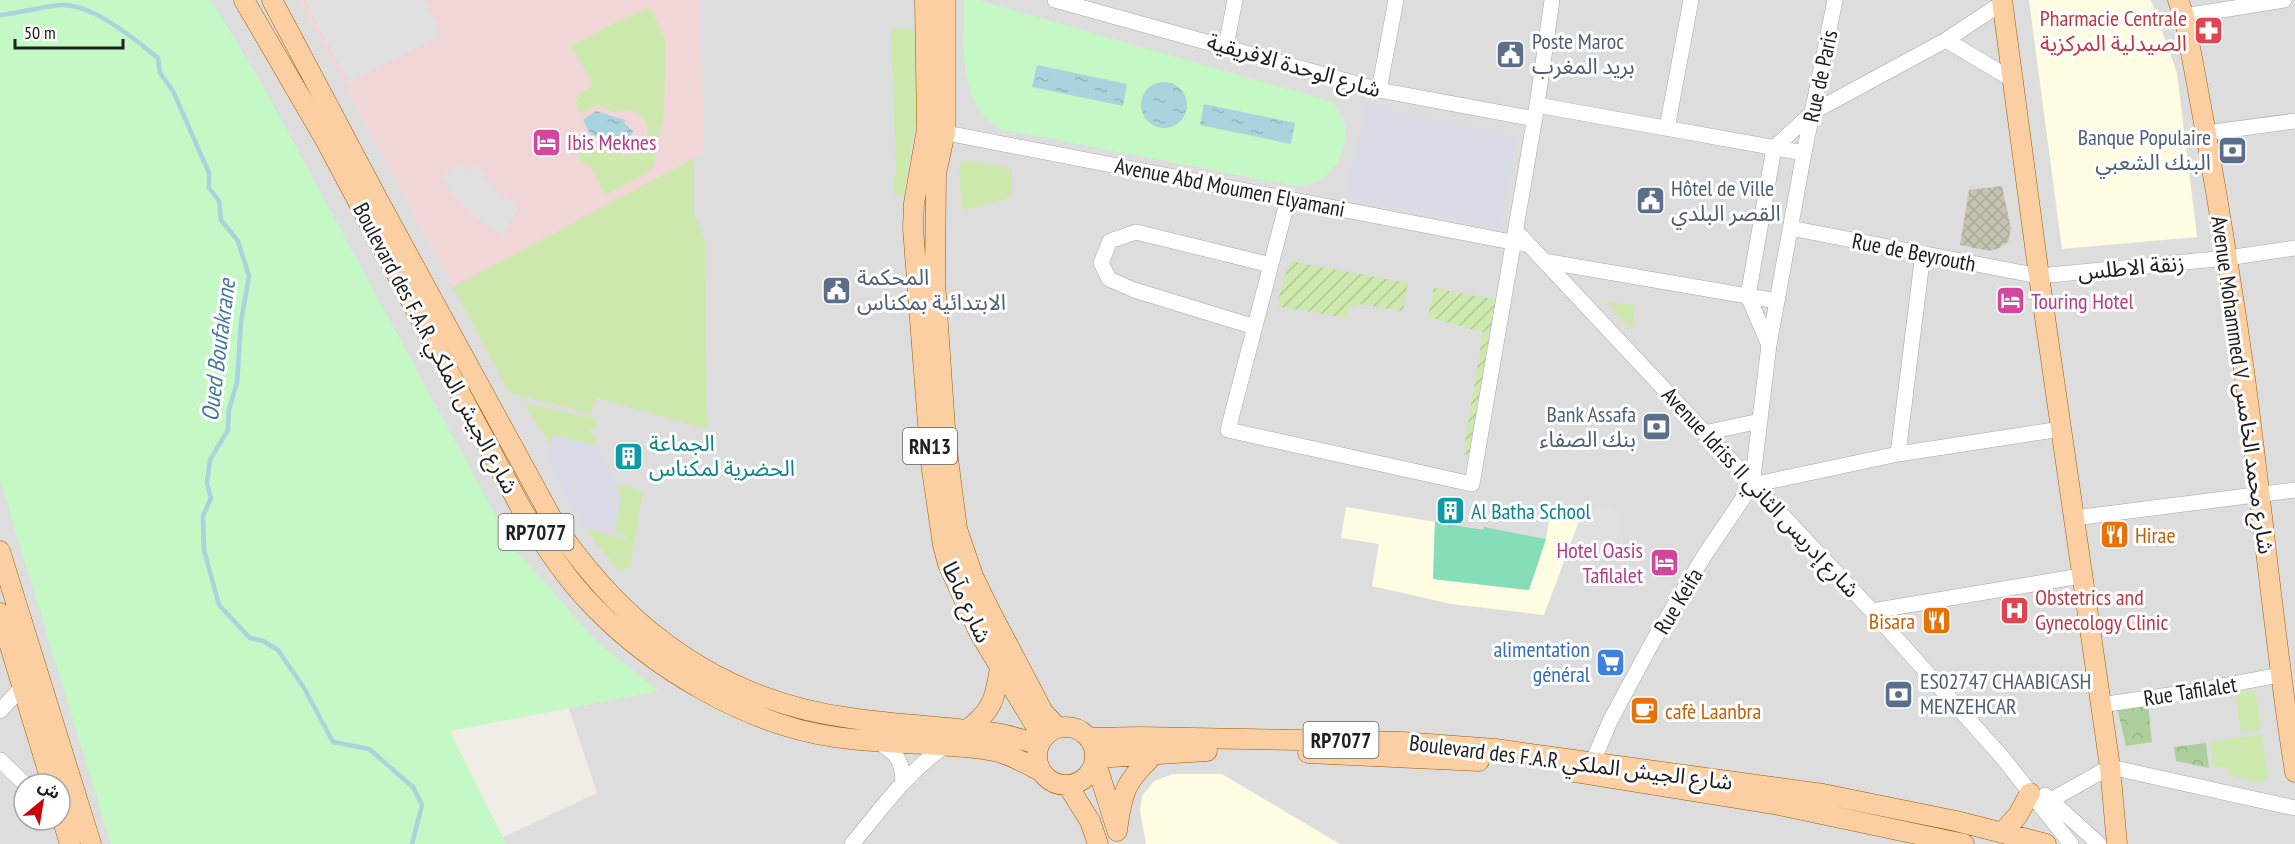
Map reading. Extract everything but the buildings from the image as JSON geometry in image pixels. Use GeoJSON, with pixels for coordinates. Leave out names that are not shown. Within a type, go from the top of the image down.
{"type":"FeatureCollection","features":[{"type":"Feature","properties":{"kind":"main road"},"geometry":{"type":"LineString","coordinates":[[234,0],[256,21]]}},
{"type":"Feature","properties":{"kind":"main road","name":"Boulevard des F.A.R شارع الجيش الملكي"},"geometry":{"type":"LineString","coordinates":[[244,0],[326,141],[522,508],[549,551],[594,608],[653,657],[683,678],[724,700],[795,728],[833,736],[999,752],[1040,771]]}},
{"type":"Feature","properties":{"kind":"main road","name":"Boulevard des F.A.R شارع الجيش الملكي"},"geometry":{"type":"LineString","coordinates":[[272,0],[557,528],[577,558],[630,616],[687,658],[723,680],[803,710],[850,718],[966,731],[1047,737]]}},
{"type":"Feature","properties":{"kind":"main road","name":"RN13"},"geometry":{"type":"LineString","coordinates":[[925,0],[936,131]]}},
{"type":"Feature","properties":{"kind":"main road","name":"RN13"},"geometry":{"type":"LineString","coordinates":[[945,0],[936,131],[935,282],[946,443],[957,529],[973,576],[1044,712],[1047,737],[1037,753],[1040,771]]}},
{"type":"Feature","properties":{"kind":"main road"},"geometry":{"type":"LineString","coordinates":[[2002,2],[2081,576],[2110,767],[2117,844]]}},
{"type":"Feature","properties":{"kind":"main road","name":"Avenue Mohammed V شارع محمد الخامس"},"geometry":{"type":"LineString","coordinates":[[2181,8],[2206,133],[2227,258],[2286,679],[2295,772]]}},
{"type":"Feature","properties":{"kind":"main road","name":"شارع مآطا"},"geometry":{"type":"LineString","coordinates":[[936,131],[914,202],[914,228],[931,463],[943,545],[948,564],[979,632],[1000,669],[1047,737]]}},
{"type":"Feature","properties":{"kind":"main road"},"geometry":{"type":"LineString","coordinates":[[0,551],[91,844]]}},
{"type":"Feature","properties":{"kind":"main road"},"geometry":{"type":"LineString","coordinates":[[0,613],[48,772]]}},
{"type":"Feature","properties":{"kind":"main road"},"geometry":{"type":"LineString","coordinates":[[966,731],[978,722],[993,705],[1000,669]]}},
{"type":"Feature","properties":{"kind":"main road"},"geometry":{"type":"LineString","coordinates":[[1047,737],[1075,728],[1089,738],[1094,745],[1096,760],[1118,837]]}},
{"type":"Feature","properties":{"kind":"main road","name":"Boulevard des F.A.R شارع الجيش الملكي"},"geometry":{"type":"LineString","coordinates":[[1089,738],[1402,741],[1495,748],[1823,794],[2046,844]]}},
{"type":"Feature","properties":{"kind":"main road","name":"Boulevard des F.A.R شارع الجيش الملكي"},"geometry":{"type":"LineString","coordinates":[[1096,760],[1156,753],[1277,751],[1425,757],[1543,767],[1779,805],[1964,844]]}},
{"type":"Feature","properties":{"kind":"main road"},"geometry":{"type":"LineString","coordinates":[[1118,837],[1125,790],[1135,773],[1156,753]]}},
{"type":"Feature","properties":{"kind":"main road"},"geometry":{"type":"LineString","coordinates":[[1040,771],[1052,782],[1068,786],[1078,784],[1086,778],[1096,760]]}},
{"type":"Feature","properties":{"kind":"main road"},"geometry":{"type":"LineString","coordinates":[[1068,786],[1090,821],[1098,844]]}},
{"type":"Feature","properties":{"kind":"main road"},"geometry":{"type":"LineString","coordinates":[[2001,833],[2018,815],[2030,793]]}},
{"type":"Feature","properties":{"kind":"street","name":"شارع الوحدة الافريقية"},"geometry":{"type":"LineString","coordinates":[[1055,0],[1100,6],[1226,46],[1379,90],[1667,128],[1804,153]]}},
{"type":"Feature","properties":{"kind":"street"},"geometry":{"type":"LineString","coordinates":[[1226,46],[1235,0]]}},
{"type":"Feature","properties":{"kind":"street"},"geometry":{"type":"LineString","coordinates":[[1379,90],[1396,0]]}},
{"type":"Feature","properties":{"kind":"street"},"geometry":{"type":"LineString","coordinates":[[1288,199],[1228,430],[1472,484],[1520,239],[1551,0]]}},
{"type":"Feature","properties":{"kind":"street"},"geometry":{"type":"LineString","coordinates":[[1667,128],[1691,0]]}},
{"type":"Feature","properties":{"kind":"street","name":"Rue de Paris"},"geometry":{"type":"LineString","coordinates":[[1769,345],[1835,0]]}},
{"type":"Feature","properties":{"kind":"street"},"geometry":{"type":"LineString","coordinates":[[2181,8],[2284,0]]}},
{"type":"Feature","properties":{"kind":"street"},"geometry":{"type":"LineString","coordinates":[[2002,2],[1946,39],[1813,112],[1774,147],[1748,296],[1769,345],[1752,485],[1898,454],[2061,429]]}},
{"type":"Feature","properties":{"kind":"street"},"geometry":{"type":"LineString","coordinates":[[1946,39],[2013,80]]}},
{"type":"Feature","properties":{"kind":"street"},"geometry":{"type":"LineString","coordinates":[[2206,133],[2295,121]]}},
{"type":"Feature","properties":{"kind":"street","name":"Avenue Abd Moumen Elyamani"},"geometry":{"type":"LineString","coordinates":[[936,131],[1288,199],[1520,239]]}},
{"type":"Feature","properties":{"kind":"street","name":"Rue de Beyrouth"},"geometry":{"type":"LineString","coordinates":[[1790,228],[2039,276]]}},
{"type":"Feature","properties":{"kind":"street"},"geometry":{"type":"LineString","coordinates":[[1255,327],[1134,290],[1109,279],[1101,263],[1110,241],[1136,232],[1271,265]]}},
{"type":"Feature","properties":{"kind":"street","name":"Avenue Idriss II شارع إدريس الثاني"},"geometry":{"type":"LineString","coordinates":[[1520,239],[1544,261],[1872,611],[2002,757],[2071,844]]}},
{"type":"Feature","properties":{"kind":"street","name":"زنقة الاطلس"},"geometry":{"type":"LineString","coordinates":[[2039,276],[2227,258],[2295,248]]}},
{"type":"Feature","properties":{"kind":"street"},"geometry":{"type":"LineString","coordinates":[[1898,454],[1923,253]]}},
{"type":"Feature","properties":{"kind":"street"},"geometry":{"type":"LineString","coordinates":[[1544,261],[1777,301]]}},
{"type":"Feature","properties":{"kind":"street"},"geometry":{"type":"LineString","coordinates":[[1704,433],[1760,421]]}},
{"type":"Feature","properties":{"kind":"street","name":"Rue Keifa"},"geometry":{"type":"LineString","coordinates":[[1593,761],[1610,721],[1653,641],[1752,485]]}},
{"type":"Feature","properties":{"kind":"street"},"geometry":{"type":"LineString","coordinates":[[2074,518],[2295,490]]}},
{"type":"Feature","properties":{"kind":"street"},"geometry":{"type":"LineString","coordinates":[[1872,611],[2081,576]]}},
{"type":"Feature","properties":{"kind":"street","name":"Rue Tafilalet"},"geometry":{"type":"LineString","coordinates":[[2100,705],[2286,679]]}},
{"type":"Feature","properties":{"kind":"street"},"geometry":{"type":"LineString","coordinates":[[0,711],[22,687]]}},
{"type":"Feature","properties":{"kind":"street"},"geometry":{"type":"LineString","coordinates":[[878,741],[894,752],[899,760],[903,782]]}},
{"type":"Feature","properties":{"kind":"street"},"geometry":{"type":"LineString","coordinates":[[852,844],[903,782],[927,758],[945,746]]}},
{"type":"Feature","properties":{"kind":"street","name":"Avenue Idriss II شارع إدريس الثاني"},"geometry":{"type":"LineString","coordinates":[[2002,757],[2099,844]]}},
{"type":"Feature","properties":{"kind":"street"},"geometry":{"type":"LineString","coordinates":[[0,760],[12,772]]}},
{"type":"Feature","properties":{"kind":"street"},"geometry":{"type":"LineString","coordinates":[[2051,800],[2110,767],[2295,808]]}},
{"type":"Feature","properties":{"kind":"shaded area"},"geometry":{"type":"Polygon","coordinates":[[[199,0],[2295,0],[2295,844],[489,844],[597,793],[562,688],[506,551],[199,0]]]}},
{"type":"Feature","properties":{"kind":"shaded area"},"geometry":{"type":"Polygon","coordinates":[[[299,0],[701,0],[704,153],[453,287],[299,0]]]}},
{"type":"Feature","properties":{"kind":"shaded area"},"geometry":{"type":"Polygon","coordinates":[[[305,0],[423,0],[439,28],[434,39],[349,83],[305,0]]]}},
{"type":"Feature","properties":{"kind":"shaded area"},"geometry":{"type":"Polygon","coordinates":[[[2029,0],[2151,0],[2177,73],[2197,237],[2062,249],[2029,0]]]}},
{"type":"Feature","properties":{"kind":"shaded area"},"geometry":{"type":"Polygon","coordinates":[[[1367,105],[1518,137],[1500,228],[1344,197],[1367,105]]]}},
{"type":"Feature","properties":{"kind":"shaded area"},"geometry":{"type":"Polygon","coordinates":[[[462,163],[467,170],[478,165],[487,180],[506,198],[519,206],[503,236],[470,212],[458,200],[441,176],[462,163]]]}},
{"type":"Feature","properties":{"kind":"shaded area"},"geometry":{"type":"Polygon","coordinates":[[[2002,186],[2011,229],[2008,242],[1989,251],[1960,245],[1969,190],[2002,186]]]}},
{"type":"Feature","properties":{"kind":"shaded area"},"geometry":{"type":"Polygon","coordinates":[[[552,435],[598,446],[616,481],[621,497],[614,536],[585,529],[546,460],[552,435]]]}},
{"type":"Feature","properties":{"kind":"shaded area"},"geometry":{"type":"Polygon","coordinates":[[[0,445],[125,844],[0,844],[0,445]]]}},
{"type":"Feature","properties":{"kind":"shaded area"},"geometry":{"type":"Polygon","coordinates":[[[1610,506],[1609,509],[1621,519],[1617,543],[1608,550],[1574,548],[1572,543],[1580,518],[1599,507],[1610,506]]]}},
{"type":"Feature","properties":{"kind":"shaded area"},"geometry":{"type":"Polygon","coordinates":[[[1346,507],[1435,522],[1433,579],[1529,590],[1546,539],[1550,514],[1580,518],[1544,615],[1451,604],[1372,586],[1379,544],[1341,538],[1346,507]]]}},
{"type":"Feature","properties":{"kind":"shaded area"},"geometry":{"type":"Polygon","coordinates":[[[1173,774],[1222,774],[1340,844],[1146,844],[1140,811],[1142,796],[1154,781],[1173,774]]]}},
{"type":"Feature","properties":{"kind":"green space"},"geometry":{"type":"Polygon","coordinates":[[[0,0],[209,0],[212,2],[258,77],[512,546],[598,643],[659,691],[450,731],[506,844],[111,844],[0,480],[0,0]]]}},
{"type":"Feature","properties":{"kind":"green space"},"geometry":{"type":"Polygon","coordinates":[[[964,0],[978,0],[1333,102],[1346,128],[1343,151],[1334,167],[1322,179],[1296,186],[1000,129],[986,117],[969,88],[964,54],[964,0]]]}},
{"type":"Feature","properties":{"kind":"green space"},"geometry":{"type":"Polygon","coordinates":[[[650,7],[666,42],[664,113],[652,170],[605,196],[589,164],[583,166],[571,143],[578,138],[604,145],[624,155],[635,154],[646,142],[648,128],[643,117],[630,110],[614,112],[597,105],[581,114],[575,103],[578,101],[575,96],[593,85],[571,46],[650,7]]]}},
{"type":"Feature","properties":{"kind":"green space"},"geometry":{"type":"Polygon","coordinates":[[[891,28],[915,30],[918,107],[904,195],[893,194],[893,176],[896,175],[891,28]]]}},
{"type":"Feature","properties":{"kind":"green space"},"geometry":{"type":"Polygon","coordinates":[[[694,158],[694,212],[705,242],[707,429],[597,398],[590,414],[509,392],[453,287],[694,158]]]}},
{"type":"Feature","properties":{"kind":"green space"},"geometry":{"type":"Polygon","coordinates":[[[963,160],[1012,169],[1012,197],[966,210],[961,207],[959,165],[963,160]]]}},
{"type":"Feature","properties":{"kind":"green space"},"geometry":{"type":"Polygon","coordinates":[[[1290,261],[1408,283],[1403,311],[1359,304],[1348,310],[1346,318],[1276,306],[1290,261]]]}},
{"type":"Feature","properties":{"kind":"green space"},"geometry":{"type":"Polygon","coordinates":[[[1434,288],[1498,300],[1471,455],[1463,454],[1483,332],[1428,317],[1434,288]]]}},
{"type":"Feature","properties":{"kind":"green space"},"geometry":{"type":"Polygon","coordinates":[[[1606,301],[1635,305],[1632,330],[1606,301]]]}},
{"type":"Feature","properties":{"kind":"green space"},"geometry":{"type":"Polygon","coordinates":[[[523,403],[598,419],[594,428],[590,430],[598,446],[553,435],[550,444],[523,403]]]}},
{"type":"Feature","properties":{"kind":"green space"},"geometry":{"type":"Polygon","coordinates":[[[617,484],[643,492],[630,566],[619,571],[585,529],[626,539],[627,536],[614,533],[621,497],[617,484]]]}},
{"type":"Feature","properties":{"kind":"green space"},"geometry":{"type":"Polygon","coordinates":[[[1435,522],[1483,530],[1484,527],[1546,539],[1529,590],[1433,579],[1435,522]]]}},
{"type":"Feature","properties":{"kind":"green space"},"geometry":{"type":"Polygon","coordinates":[[[2256,690],[2261,730],[2241,733],[2235,692],[2256,690]]]}},
{"type":"Feature","properties":{"kind":"green space"},"geometry":{"type":"Polygon","coordinates":[[[2148,704],[2152,742],[2126,746],[2117,707],[2148,704]]]}},
{"type":"Feature","properties":{"kind":"green space"},"geometry":{"type":"Polygon","coordinates":[[[2262,734],[2268,776],[2261,783],[2229,775],[2228,767],[2214,767],[2210,742],[2262,734]]]}},
{"type":"Feature","properties":{"kind":"green space"},"geometry":{"type":"Polygon","coordinates":[[[2206,743],[2209,768],[2176,761],[2174,747],[2206,743]]]}},
{"type":"Feature","properties":{"kind":"water"},"geometry":{"type":"Polygon","coordinates":[[[1037,65],[1127,84],[1123,106],[1032,87],[1037,65]]]}},
{"type":"Feature","properties":{"kind":"water"},"geometry":{"type":"Polygon","coordinates":[[[1164,82],[1180,89],[1187,105],[1180,121],[1164,128],[1148,121],[1141,105],[1148,89],[1164,82]]]}},
{"type":"Feature","properties":{"kind":"water"},"geometry":{"type":"Polygon","coordinates":[[[1204,104],[1295,123],[1291,144],[1200,125],[1204,104]]]}},
{"type":"Feature","properties":{"kind":"water"},"geometry":{"type":"Polygon","coordinates":[[[596,111],[625,120],[624,123],[633,131],[629,139],[620,139],[619,142],[590,134],[583,120],[596,111]]]}},
{"type":"Feature","properties":{"kind":"waterway","name":"Oued Boufakrane"},"geometry":{"type":"LineString","coordinates":[[0,15],[60,5],[73,6],[99,16],[158,58],[160,73],[173,91],[209,173],[209,188],[219,201],[221,220],[238,241],[249,276],[241,322],[237,383],[229,409],[228,430],[210,460],[207,483],[211,498],[203,516],[204,550],[219,605],[250,638],[263,641],[278,650],[304,688],[333,742],[369,749],[413,787],[422,805],[412,844]]}},
{"type":"Feature","properties":{"kind":"place","name":"Pharmacie Centrale الصيدلية المركزية"},"geometry":{"type":"Point","coordinates":[2208,31]}},
{"type":"Feature","properties":{"kind":"place","name":"Poste Maroc بريد المغرب"},"geometry":{"type":"Point","coordinates":[1511,54]}},
{"type":"Feature","properties":{"kind":"place","name":"Ibis Meknes"},"geometry":{"type":"Point","coordinates":[546,142]}},
{"type":"Feature","properties":{"kind":"place","name":"Banque Populaire البنك الشعبي"},"geometry":{"type":"Point","coordinates":[2232,150]}},
{"type":"Feature","properties":{"kind":"place","name":"Hôtel de Ville القصر البلدي"},"geometry":{"type":"Point","coordinates":[1650,201]}},
{"type":"Feature","properties":{"kind":"place","name":"المحكمة الابتدائية بمكناس"},"geometry":{"type":"Point","coordinates":[836,290]}},
{"type":"Feature","properties":{"kind":"place","name":"Touring Hotel"},"geometry":{"type":"Point","coordinates":[2010,301]}},
{"type":"Feature","properties":{"kind":"place","name":"Bank Assafa بنك الصفاء"},"geometry":{"type":"Point","coordinates":[1657,427]}},
{"type":"Feature","properties":{"kind":"place","name":"الجماعة الحضرية لمكناس"},"geometry":{"type":"Point","coordinates":[628,456]}},
{"type":"Feature","properties":{"kind":"place","name":"Al Batha School"},"geometry":{"type":"Point","coordinates":[1450,511]}},
{"type":"Feature","properties":{"kind":"place","name":"Hirae"},"geometry":{"type":"Point","coordinates":[2114,535]}},
{"type":"Feature","properties":{"kind":"place","name":"Hotel Oasis Tafilalet"},"geometry":{"type":"Point","coordinates":[1664,563]}},
{"type":"Feature","properties":{"kind":"place","name":"Obstetrics and Gynecology Clinic"},"geometry":{"type":"Point","coordinates":[2014,610]}},
{"type":"Feature","properties":{"kind":"place","name":"Bisara"},"geometry":{"type":"Point","coordinates":[1936,621]}},
{"type":"Feature","properties":{"kind":"place","name":"alimentation général"},"geometry":{"type":"Point","coordinates":[1611,662]}},
{"type":"Feature","properties":{"kind":"place","name":"ES02747 CHAABICASH MENZEHCAR"},"geometry":{"type":"Point","coordinates":[1899,694]}},
{"type":"Feature","properties":{"kind":"place","name":"cafè Laanbra"},"geometry":{"type":"Point","coordinates":[1644,711]}}]}
